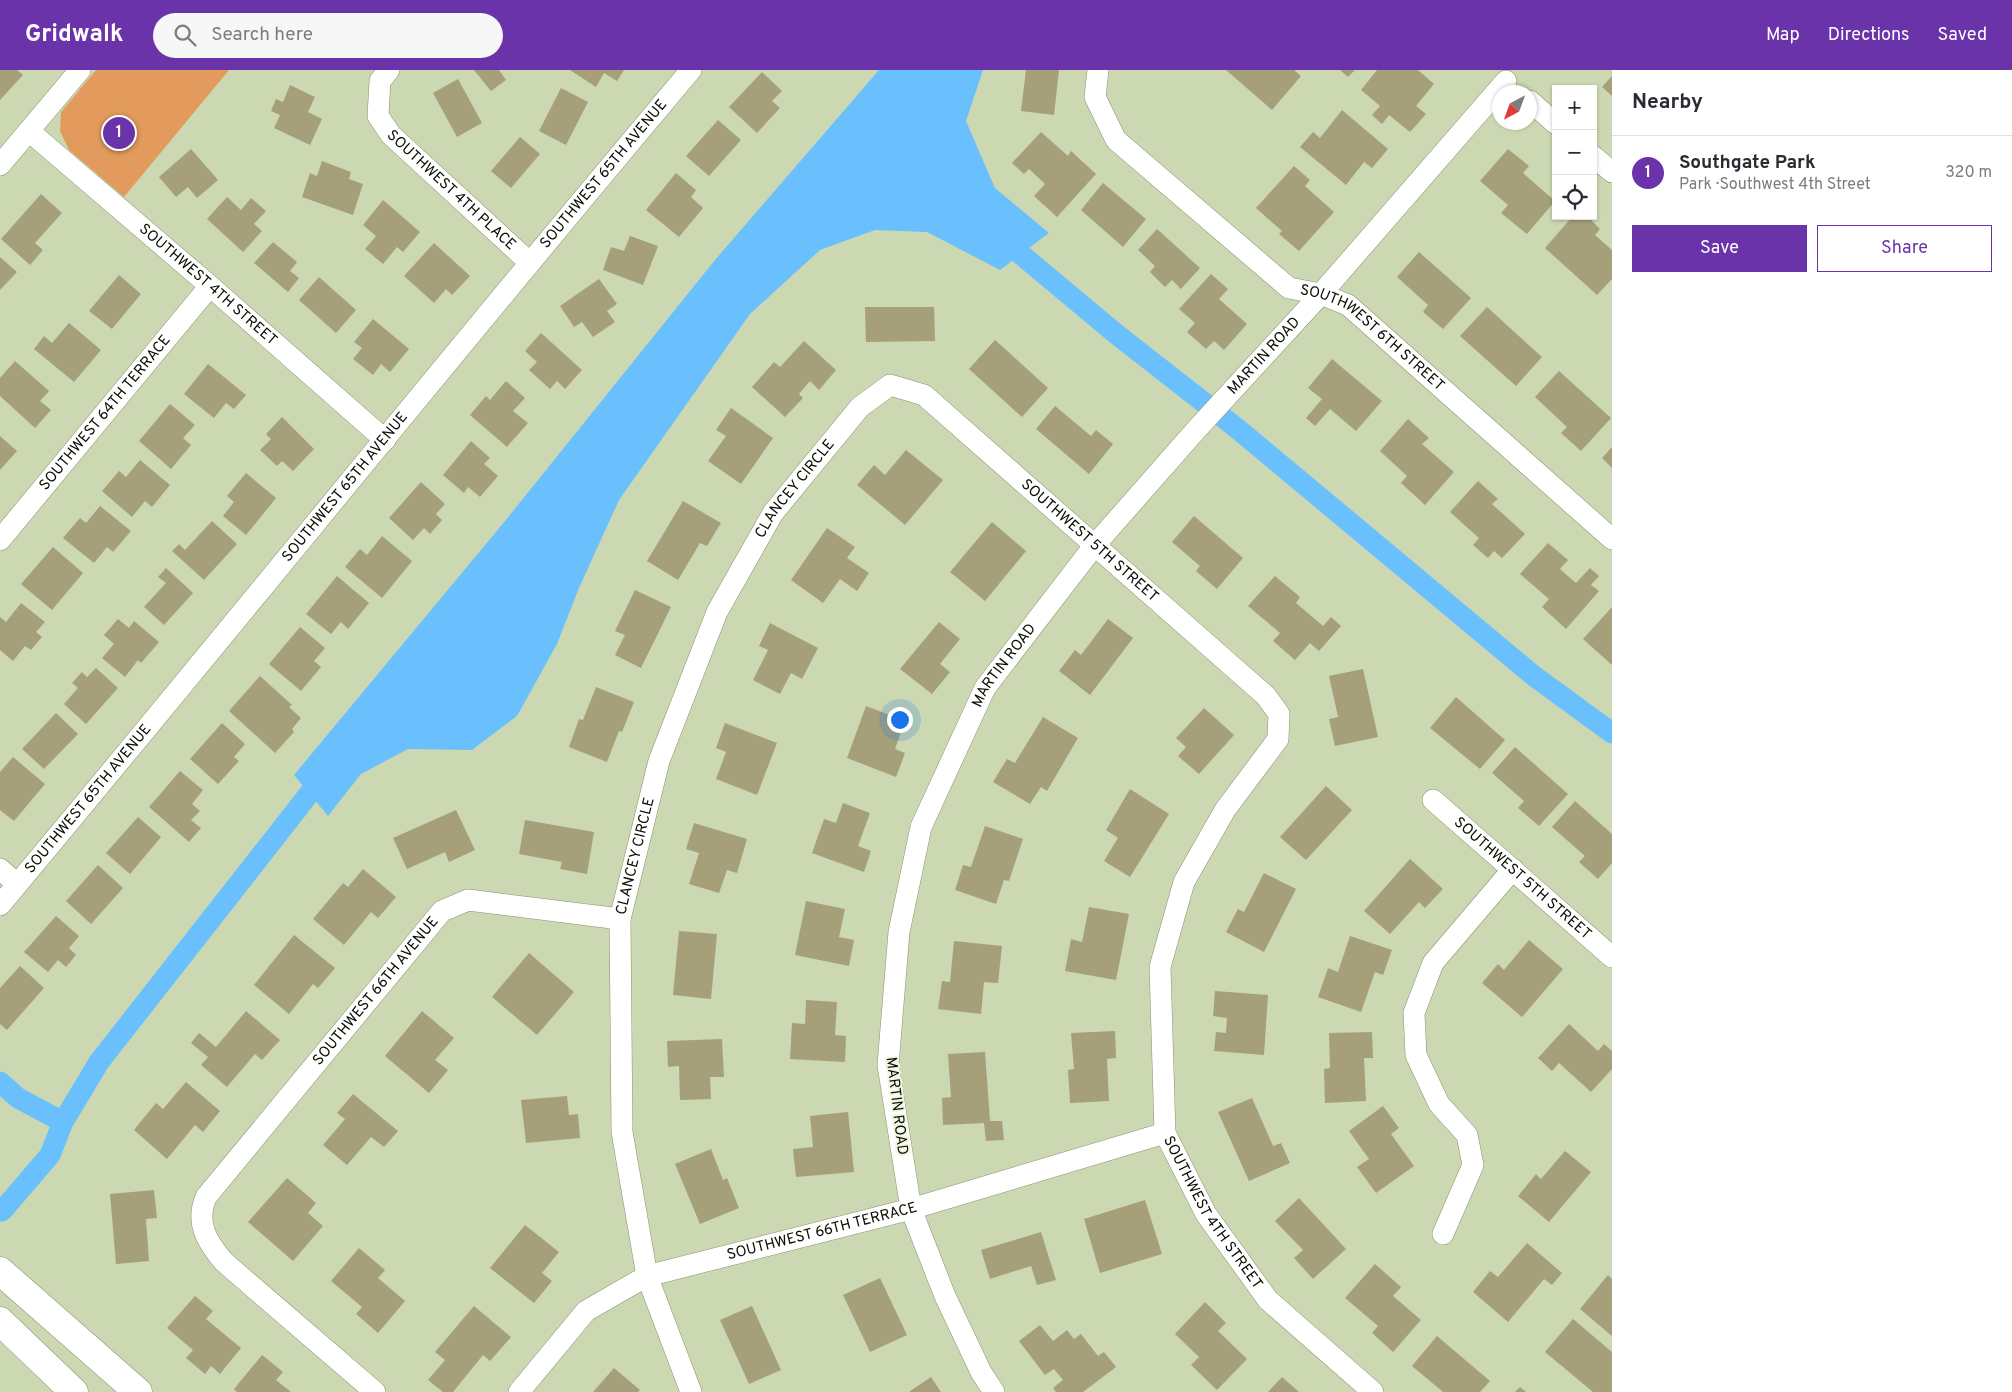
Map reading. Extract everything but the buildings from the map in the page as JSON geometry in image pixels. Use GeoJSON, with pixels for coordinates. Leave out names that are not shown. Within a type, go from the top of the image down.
{"type":"FeatureCollection","features":[{"type":"Feature","properties":{"kind":"main road"},"geometry":{"type":"LineString","coordinates":[[0,1271],[138,1392]]}},
{"type":"Feature","properties":{"kind":"main road"},"geometry":{"type":"LineString","coordinates":[[0,1321],[74,1392]]}},
{"type":"Feature","properties":{"kind":"street"},"geometry":{"type":"LineString","coordinates":[[0,165],[80,70]]}},
{"type":"Feature","properties":{"kind":"street","name":"SOUTHWEST 4TH PLACE"},"geometry":{"type":"LineString","coordinates":[[389,70],[380,81],[378,116],[391,135],[529,262]]}},
{"type":"Feature","properties":{"kind":"street","name":"SOUTHWEST 65TH AVENUE"},"geometry":{"type":"LineString","coordinates":[[0,905],[385,440],[529,262],[691,70]]}},
{"type":"Feature","properties":{"kind":"street","name":"SOUTHWEST 6TH STREET"},"geometry":{"type":"LineString","coordinates":[[1098,70],[1095,97],[1116,140],[1289,288],[1321,294],[1348,305],[1612,539]]}},
{"type":"Feature","properties":{"kind":"street","name":"MARTIN ROAD"},"geometry":{"type":"LineString","coordinates":[[994,1392],[980,1372],[945,1296],[910,1209],[888,1065],[899,932],[921,827],[985,688],[1094,546],[1232,389],[1321,294],[1506,81]]}},
{"type":"Feature","properties":{"kind":"street"},"geometry":{"type":"LineString","coordinates":[[1537,107],[1552,120]]}},
{"type":"Feature","properties":{"kind":"street","name":"SOUTHWEST 4TH STREET"},"geometry":{"type":"LineString","coordinates":[[29,131],[210,286],[385,440]]}},
{"type":"Feature","properties":{"kind":"street"},"geometry":{"type":"LineString","coordinates":[[1597,159],[1612,172]]}},
{"type":"Feature","properties":{"kind":"street","name":"SOUTHWEST 64TH TERRACE"},"geometry":{"type":"LineString","coordinates":[[0,540],[210,286]]}},
{"type":"Feature","properties":{"kind":"street","name":"SOUTHWEST 5TH STREET"},"geometry":{"type":"LineString","coordinates":[[890,385],[924,394],[1266,696],[1279,714]]}},
{"type":"Feature","properties":{"kind":"street","name":"CLANCEY CIRCLE"},"geometry":{"type":"LineString","coordinates":[[691,1392],[647,1276],[622,1132],[620,919],[659,761],[717,612],[773,513],[860,408],[890,385]]}},
{"type":"Feature","properties":{"kind":"street","name":"SOUTHWEST 4TH STREET"},"geometry":{"type":"LineString","coordinates":[[1279,714],[1278,739],[1225,810],[1184,882],[1160,967],[1165,1133],[1206,1214],[1268,1300],[1373,1392]]}},
{"type":"Feature","properties":{"kind":"street","name":"SOUTHWEST 5TH STREET"},"geometry":{"type":"LineString","coordinates":[[1432,800],[1612,957]]}},
{"type":"Feature","properties":{"kind":"street"},"geometry":{"type":"LineString","coordinates":[[0,869],[17,884]]}},
{"type":"Feature","properties":{"kind":"street"},"geometry":{"type":"LineString","coordinates":[[1443,1234],[1473,1165],[1467,1135],[1439,1104],[1416,1055],[1414,1013],[1433,962],[1513,869]]}},
{"type":"Feature","properties":{"kind":"street","name":"SOUTHWEST 66TH AVENUE"},"geometry":{"type":"LineString","coordinates":[[374,1392],[224,1262],[206,1238],[202,1229],[202,1206],[206,1197],[442,911],[468,900],[620,919]]}},
{"type":"Feature","properties":{"kind":"street","name":"SOUTHWEST 66TH TERRACE"},"geometry":{"type":"LineString","coordinates":[[519,1392],[586,1311],[647,1276],[910,1209],[1165,1133]]}},
{"type":"Feature","properties":{"kind":"shaded area"},"geometry":{"type":"Polygon","coordinates":[[[96,70],[229,70],[124,197],[69,150],[60,131],[61,112],[96,70]]]}},
{"type":"Feature","properties":{"kind":"water"},"geometry":{"type":"Polygon","coordinates":[[[879,70],[983,70],[966,121],[995,188],[1049,233],[1000,270],[927,232],[875,230],[820,250],[750,314],[619,500],[579,588],[557,644],[517,716],[472,750],[408,749],[361,774],[328,816],[294,775],[505,521],[715,260],[879,70]]]}},
{"type":"Feature","properties":{"kind":"waterway"},"geometry":{"type":"LineString","coordinates":[[999,236],[1115,333],[1239,430],[1534,676],[1612,733]]}},
{"type":"Feature","properties":{"kind":"waterway"},"geometry":{"type":"LineString","coordinates":[[2,1211],[50,1155],[63,1122],[99,1062],[327,771]]}},
{"type":"Feature","properties":{"kind":"waterway"},"geometry":{"type":"LineString","coordinates":[[0,1082],[18,1098],[63,1122]]}},
{"type":"Feature","properties":{"kind":"place","name":"Southgate Park"},"geometry":{"type":"Point","coordinates":[119,133]}}]}
